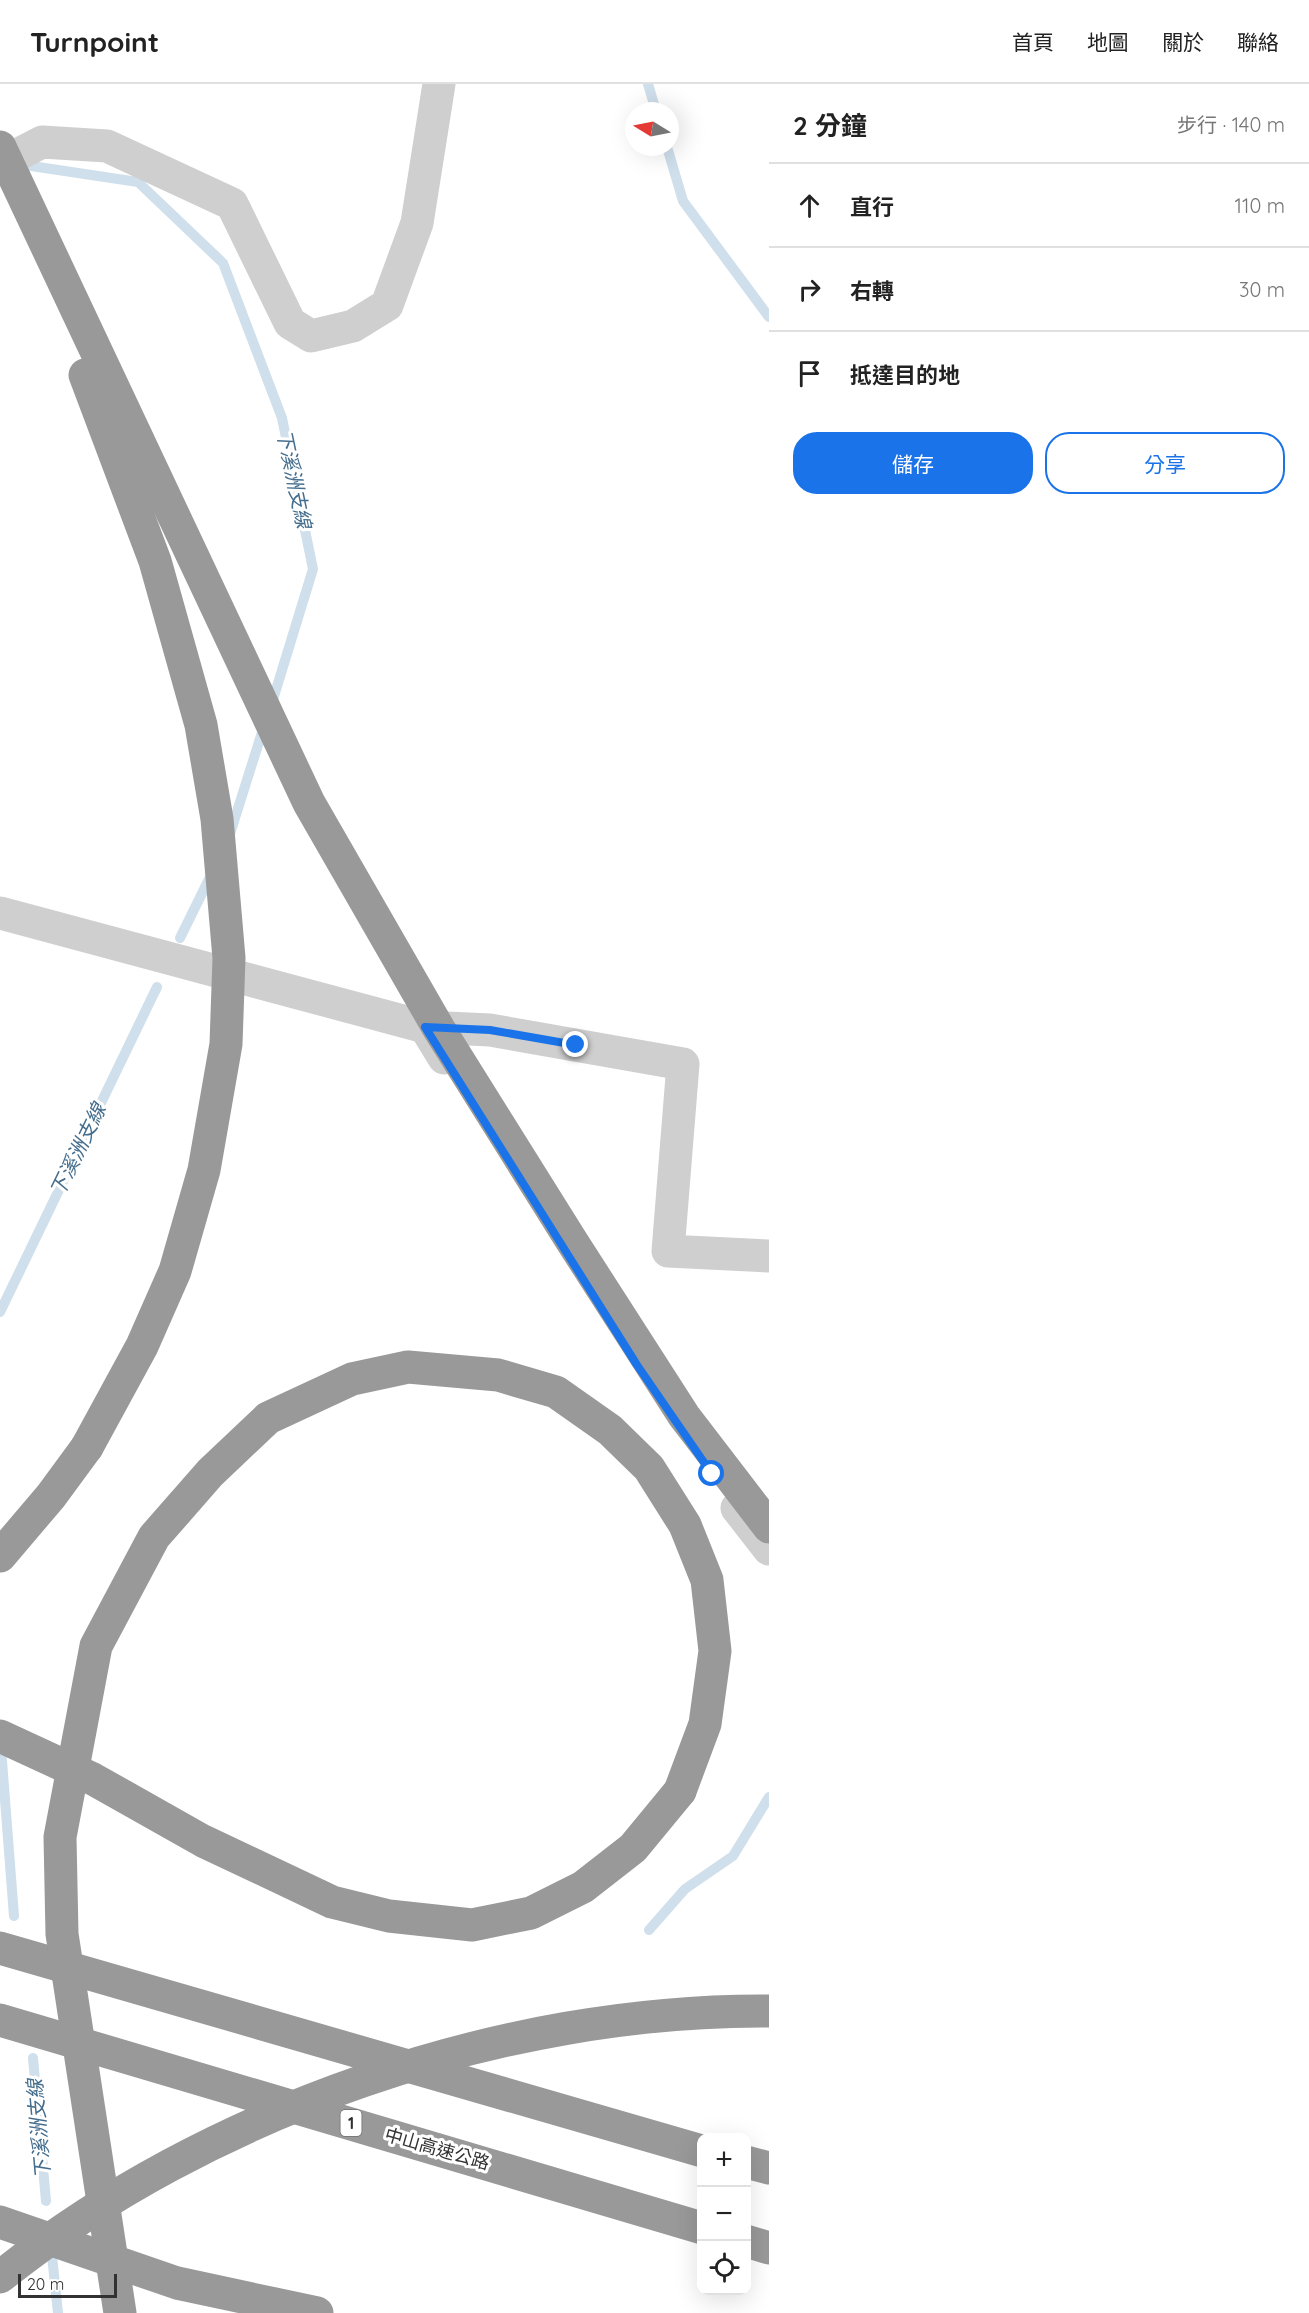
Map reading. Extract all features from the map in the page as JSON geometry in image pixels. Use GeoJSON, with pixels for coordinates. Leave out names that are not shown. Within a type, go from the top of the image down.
{"type":"FeatureCollection","features":[{"type":"Feature","properties":{"kind":"highway"},"geometry":{"type":"LineString","coordinates":[[0,148],[309,803],[439,1029],[571,1240],[684,1416],[769,1527]]}},
{"type":"Feature","properties":{"kind":"highway"},"geometry":{"type":"LineString","coordinates":[[0,148],[154,561],[201,725],[217,819],[229,958],[224,1056],[204,1170],[175,1271],[142,1346],[87,1447],[51,1496],[0,1556]]}},
{"type":"Feature","properties":{"kind":"highway"},"geometry":{"type":"LineString","coordinates":[[0,1736],[93,1779],[203,1841],[332,1902],[389,1916],[472,1925],[531,1913],[583,1887],[633,1848],[680,1791],[705,1724],[714,1651],[707,1580],[685,1525],[649,1468],[610,1430],[555,1392],[498,1376],[408,1367],[352,1379],[268,1418],[210,1473],[154,1537],[96,1646],[60,1837],[62,1934],[120,2313]]}},
{"type":"Feature","properties":{"kind":"highway"},"geometry":{"type":"LineString","coordinates":[[0,1948],[697,2150]]}},
{"type":"Feature","properties":{"kind":"highway"},"geometry":{"type":"LineString","coordinates":[[0,2277],[114,2198],[185,2158],[248,2128],[358,2082],[472,2049],[576,2025],[670,2014],[769,2011]]}},
{"type":"Feature","properties":{"kind":"highway","name":"中山高速公路"},"geometry":{"type":"LineString","coordinates":[[0,2020],[697,2227]]}},
{"type":"Feature","properties":{"kind":"highway"},"geometry":{"type":"LineString","coordinates":[[751,2163],[769,2168]]}},
{"type":"Feature","properties":{"kind":"highway"},"geometry":{"type":"LineString","coordinates":[[0,2222],[177,2283],[317,2313]]}},
{"type":"Feature","properties":{"kind":"highway"},"geometry":{"type":"LineString","coordinates":[[751,2242],[769,2248]]}},
{"type":"Feature","properties":{"kind":"lane"},"geometry":{"type":"LineString","coordinates":[[0,164],[42,142],[107,146],[232,204],[290,322],[311,336],[353,326],[387,305],[417,223],[439,84]]}},
{"type":"Feature","properties":{"kind":"lane"},"geometry":{"type":"LineString","coordinates":[[0,913],[425,1027],[490,1030],[682,1064],[668,1251],[769,1257]]}},
{"type":"Feature","properties":{"kind":"lane"},"geometry":{"type":"LineString","coordinates":[[425,1027],[637,1365],[712,1474],[769,1549]]}},
{"type":"Feature","properties":{"kind":"waterway"},"geometry":{"type":"LineString","coordinates":[[648,84],[653,102]]}},
{"type":"Feature","properties":{"kind":"waterway"},"geometry":{"type":"LineString","coordinates":[[670,156],[683,201],[769,317]]}},
{"type":"Feature","properties":{"kind":"waterway","name":"下溪洲支線"},"geometry":{"type":"LineString","coordinates":[[18,164],[138,182],[223,263],[282,418],[313,569],[271,706]]}},
{"type":"Feature","properties":{"kind":"waterway","name":"下溪洲支線"},"geometry":{"type":"LineString","coordinates":[[229,837],[264,726]]}},
{"type":"Feature","properties":{"kind":"waterway","name":"下溪洲支線"},"geometry":{"type":"LineString","coordinates":[[180,938],[212,873]]}},
{"type":"Feature","properties":{"kind":"waterway","name":"下溪洲支線"},"geometry":{"type":"LineString","coordinates":[[0,1312],[157,987]]}},
{"type":"Feature","properties":{"kind":"waterway","name":"下溪洲支線"},"geometry":{"type":"LineString","coordinates":[[1,1748],[14,1916]]}},
{"type":"Feature","properties":{"kind":"waterway"},"geometry":{"type":"LineString","coordinates":[[649,1930],[685,1889],[733,1856],[769,1797]]}},
{"type":"Feature","properties":{"kind":"waterway","name":"下溪洲支線"},"geometry":{"type":"LineString","coordinates":[[33,2058],[46,2201]]}},
{"type":"Feature","properties":{"kind":"waterway","name":"下溪洲支線"},"geometry":{"type":"LineString","coordinates":[[51,2246],[58,2313]]}},
{"type":"Feature","properties":{"kind":"route"},"geometry":{"type":"LineString","coordinates":[[576,1045],[490,1030],[425,1027],[637,1365],[712,1474]]}}]}
